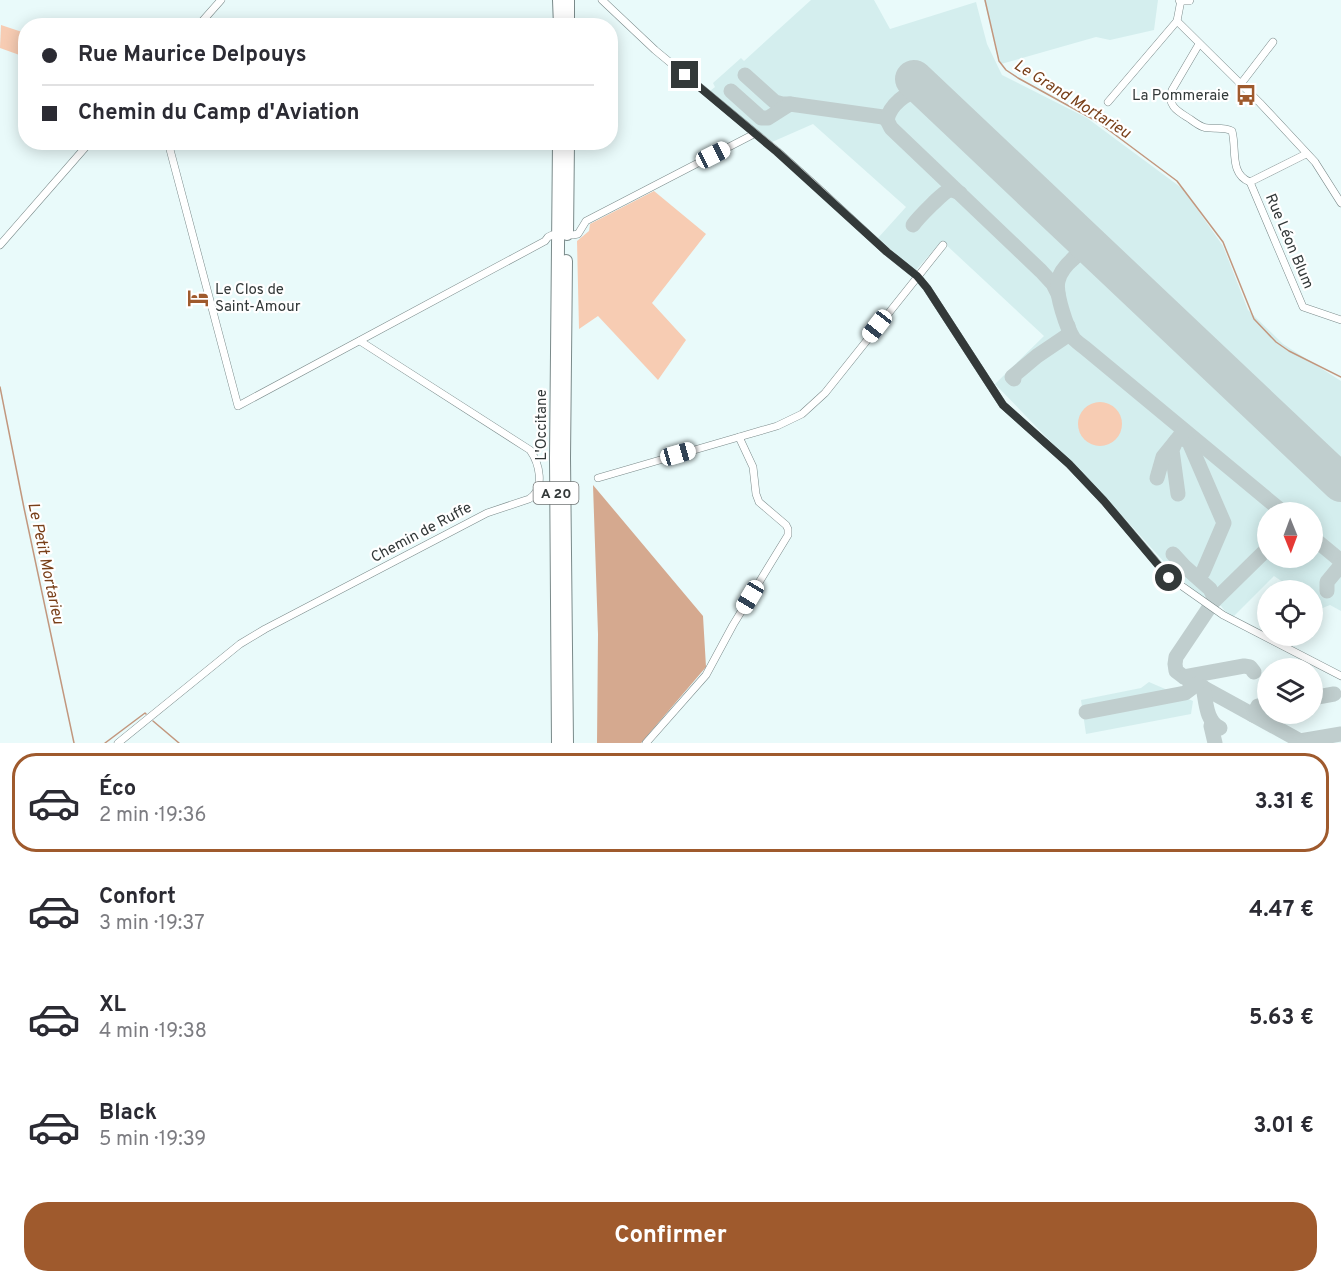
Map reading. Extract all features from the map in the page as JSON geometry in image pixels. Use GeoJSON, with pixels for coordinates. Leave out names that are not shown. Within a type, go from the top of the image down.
{"type":"FeatureCollection","features":[{"type":"Feature","properties":{"kind":"highway"},"geometry":{"type":"LineString","coordinates":[[559,0],[560,18]]}},
{"type":"Feature","properties":{"kind":"highway"},"geometry":{"type":"LineString","coordinates":[[568,0],[568,18]]}},
{"type":"Feature","properties":{"kind":"highway","name":"L'Occitane"},"geometry":{"type":"LineString","coordinates":[[558,743],[556,458],[559,150]]}},
{"type":"Feature","properties":{"kind":"highway","name":"L'Occitane"},"geometry":{"type":"LineString","coordinates":[[568,150],[564,447],[568,743]]}},
{"type":"Feature","properties":{"kind":"highway"},"geometry":{"type":"LineString","coordinates":[[553,743],[557,667]]}},
{"type":"Feature","properties":{"kind":"main road"},"geometry":{"type":"LineString","coordinates":[[1181,0],[1189,0]]}},
{"type":"Feature","properties":{"kind":"street"},"geometry":{"type":"LineString","coordinates":[[205,18],[221,0]]}},
{"type":"Feature","properties":{"kind":"street"},"geometry":{"type":"LineString","coordinates":[[602,0],[655,50],[777,152],[887,252],[917,276],[1003,405],[1069,464],[1104,501],[1169,578],[1222,615],[1341,676]]}},
{"type":"Feature","properties":{"kind":"street"},"geometry":{"type":"LineString","coordinates":[[1108,102],[1177,21],[1181,0]]}},
{"type":"Feature","properties":{"kind":"street"},"geometry":{"type":"LineString","coordinates":[[1177,21],[1260,103],[1315,162],[1341,203]]}},
{"type":"Feature","properties":{"kind":"street"},"geometry":{"type":"LineString","coordinates":[[1240,85],[1273,42]]}},
{"type":"Feature","properties":{"kind":"street","name":"Rue Léon Blum"},"geometry":{"type":"LineString","coordinates":[[1200,44],[1172,90],[1170,102],[1173,107],[1203,127],[1227,128],[1232,131],[1237,172],[1250,182],[1303,307],[1341,320]]}},
{"type":"Feature","properties":{"kind":"street"},"geometry":{"type":"LineString","coordinates":[[573,235],[578,234],[586,221],[594,216],[754,134]]}},
{"type":"Feature","properties":{"kind":"street"},"geometry":{"type":"LineString","coordinates":[[0,245],[83,150]]}},
{"type":"Feature","properties":{"kind":"street"},"geometry":{"type":"LineString","coordinates":[[170,150],[238,406],[552,235]]}},
{"type":"Feature","properties":{"kind":"street","name":"Rue Léon Blum"},"geometry":{"type":"LineString","coordinates":[[1250,182],[1306,154]]}},
{"type":"Feature","properties":{"kind":"street"},"geometry":{"type":"LineString","coordinates":[[598,478],[777,426],[802,414],[825,393],[943,245]]}},
{"type":"Feature","properties":{"kind":"street","name":"Chemin de Ruffe"},"geometry":{"type":"LineString","coordinates":[[118,743],[240,644],[487,513],[529,499],[537,491],[538,467],[530,450],[360,341]]}},
{"type":"Feature","properties":{"kind":"street"},"geometry":{"type":"LineString","coordinates":[[646,743],[706,675],[788,536],[786,525],[759,502],[753,467],[739,437]]}},
{"type":"Feature","properties":{"kind":"shaded area"},"geometry":{"type":"Polygon","coordinates":[[[811,0],[874,0],[890,29],[976,2],[987,44],[1002,75],[1087,118],[1183,189],[1223,246],[1248,310],[1283,344],[1341,381],[1341,611],[1330,605],[1323,608],[1323,580],[1280,580],[1274,576],[1270,580],[1257,580],[1257,593],[1233,617],[1221,606],[1196,593],[995,384],[1044,336],[942,241],[915,271],[878,238],[906,207],[813,124],[772,142],[710,91],[715,87],[713,83],[741,58],[744,61],[811,0]]]}},
{"type":"Feature","properties":{"kind":"shaded area"},"geometry":{"type":"Polygon","coordinates":[[[984,0],[1158,0],[1154,30],[1110,40],[1096,37],[1001,64],[984,0]]]}},
{"type":"Feature","properties":{"kind":"shaded area"},"geometry":{"type":"Polygon","coordinates":[[[1,25],[18,31],[18,54],[0,48],[1,25]]]}},
{"type":"Feature","properties":{"kind":"shaded area"},"geometry":{"type":"Polygon","coordinates":[[[654,191],[706,234],[652,303],[686,340],[658,380],[598,316],[579,329],[577,241],[589,231],[590,224],[654,191]]]}},
{"type":"Feature","properties":{"kind":"shaded area"},"geometry":{"type":"Polygon","coordinates":[[[1100,402],[1116,408],[1122,424],[1116,440],[1100,446],[1084,440],[1078,424],[1084,408],[1100,402]]]}},
{"type":"Feature","properties":{"kind":"shaded area"},"geometry":{"type":"Polygon","coordinates":[[[593,485],[703,616],[706,667],[641,743],[597,743],[598,634],[593,485]]]}},
{"type":"Feature","properties":{"kind":"shaded area"},"geometry":{"type":"Polygon","coordinates":[[[1149,682],[1193,701],[1191,714],[1086,734],[1081,700],[1141,688],[1149,682]]]}},
{"type":"Feature","properties":{"kind":"waterway","name":"Le Grand Mortarieu"},"geometry":{"type":"LineString","coordinates":[[985,0],[999,61],[1006,70],[1098,122],[1177,181],[1223,242],[1254,319],[1276,342],[1289,351],[1341,377]]}},
{"type":"Feature","properties":{"kind":"waterway","name":"Le Petit Mortarieu"},"geometry":{"type":"LineString","coordinates":[[0,387],[74,743]]}},
{"type":"Feature","properties":{"kind":"waterway","name":"Le Petit Mortarieu"},"geometry":{"type":"LineString","coordinates":[[105,743],[146,714]]}},
{"type":"Feature","properties":{"kind":"waterway","name":"Le Petit Mortarieu"},"geometry":{"type":"LineString","coordinates":[[153,721],[179,743]]}},
{"type":"Feature","properties":{"kind":"taxiway"},"geometry":{"type":"LineString","coordinates":[[745,75],[775,102],[790,104]]}},
{"type":"Feature","properties":{"kind":"taxiway"},"geometry":{"type":"LineString","coordinates":[[731,91],[761,118],[768,118],[790,104],[883,117],[887,120]]}},
{"type":"Feature","properties":{"kind":"taxiway"},"geometry":{"type":"LineString","coordinates":[[946,108],[929,94],[910,93],[895,105],[887,120],[891,128],[1041,271],[1053,284],[1058,294]]}},
{"type":"Feature","properties":{"kind":"taxiway"},"geometry":{"type":"LineString","coordinates":[[913,225],[931,205],[947,192],[951,190],[960,193]]}},
{"type":"Feature","properties":{"kind":"taxiway"},"geometry":{"type":"LineString","coordinates":[[1073,229],[1078,248],[1073,259]]}},
{"type":"Feature","properties":{"kind":"taxiway"},"geometry":{"type":"LineString","coordinates":[[1117,271],[1101,256],[1089,251],[1076,256],[1062,271],[1058,281],[1058,294],[1074,339],[1271,502]]}},
{"type":"Feature","properties":{"kind":"taxiway"},"geometry":{"type":"LineString","coordinates":[[1014,379],[1012,377],[1037,356],[1068,335],[1068,326]]}},
{"type":"Feature","properties":{"kind":"taxiway"},"geometry":{"type":"LineString","coordinates":[[1157,478],[1163,457],[1184,431]]}},
{"type":"Feature","properties":{"kind":"taxiway"},"geometry":{"type":"LineString","coordinates":[[1184,434],[1184,439],[1189,442],[1224,523],[1203,572]]}},
{"type":"Feature","properties":{"kind":"taxiway"},"geometry":{"type":"LineString","coordinates":[[1176,441],[1172,450],[1178,494]]}},
{"type":"Feature","properties":{"kind":"taxiway"},"geometry":{"type":"LineString","coordinates":[[1323,546],[1341,561]]}},
{"type":"Feature","properties":{"kind":"taxiway"},"geometry":{"type":"LineString","coordinates":[[1173,554],[1210,589],[1213,602]]}},
{"type":"Feature","properties":{"kind":"taxiway"},"geometry":{"type":"LineString","coordinates":[[1257,559],[1213,602],[1176,657],[1176,671],[1304,743]]}},
{"type":"Feature","properties":{"kind":"taxiway"},"geometry":{"type":"LineString","coordinates":[[1327,591],[1327,582],[1341,565]]}},
{"type":"Feature","properties":{"kind":"taxiway"},"geometry":{"type":"LineString","coordinates":[[1184,677],[1244,666],[1250,667],[1254,672]]}},
{"type":"Feature","properties":{"kind":"taxiway"},"geometry":{"type":"LineString","coordinates":[[1086,712],[1185,693],[1197,684]]}},
{"type":"Feature","properties":{"kind":"taxiway"},"geometry":{"type":"LineString","coordinates":[[1203,687],[1209,716],[1220,728]]}},
{"type":"Feature","properties":{"kind":"taxiway"},"geometry":{"type":"LineString","coordinates":[[1323,696],[1334,694]]}},
{"type":"Feature","properties":{"kind":"taxiway"},"geometry":{"type":"LineString","coordinates":[[1253,715],[1257,708]]}},
{"type":"Feature","properties":{"kind":"taxiway"},"geometry":{"type":"LineString","coordinates":[[1211,726],[1215,743]]}},
{"type":"Feature","properties":{"kind":"taxiway"},"geometry":{"type":"LineString","coordinates":[[1300,741],[1341,734]]}},
{"type":"Feature","properties":{"kind":"runway"},"geometry":{"type":"LineString","coordinates":[[914,79],[1341,483]]}},
{"type":"Feature","properties":{"kind":"place","name":"La Pommeraie"},"geometry":{"type":"Point","coordinates":[1246,95]}},
{"type":"Feature","properties":{"kind":"place","name":"Le Clos de Saint-Amour"},"geometry":{"type":"Point","coordinates":[198,298]}},
{"type":"Feature","properties":{"kind":"route"},"geometry":{"type":"LineString","coordinates":[[685,75],[777,152],[887,252],[917,276],[1003,405],[1069,464],[1104,501],[1169,578]]}}]}
